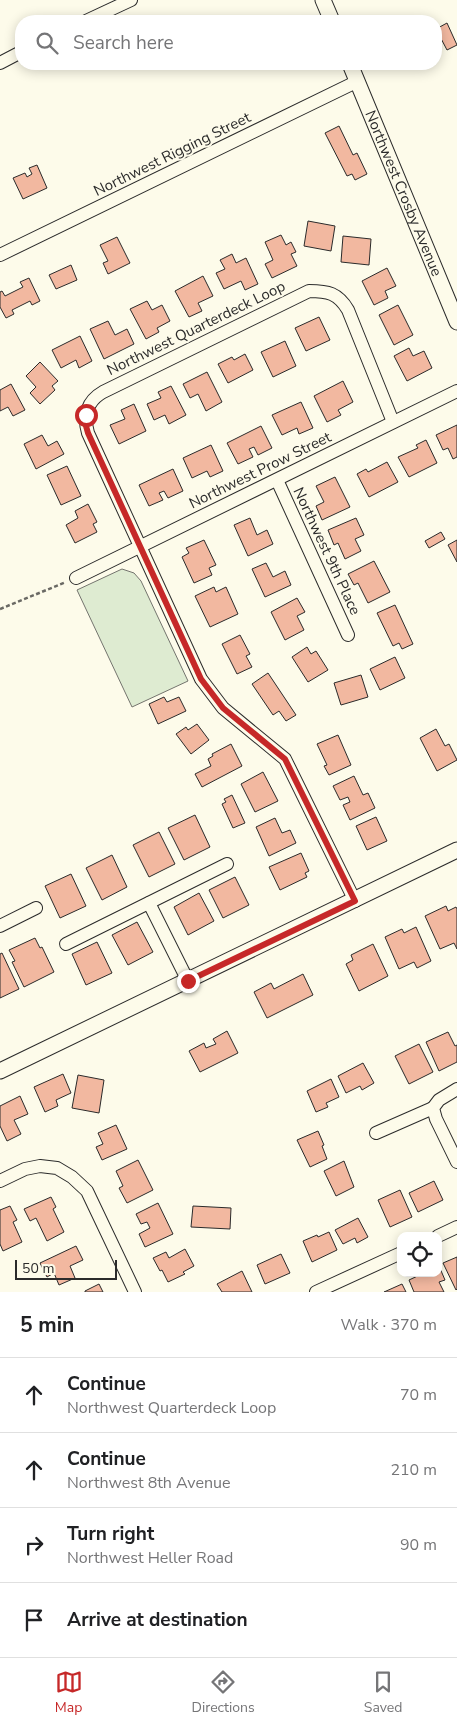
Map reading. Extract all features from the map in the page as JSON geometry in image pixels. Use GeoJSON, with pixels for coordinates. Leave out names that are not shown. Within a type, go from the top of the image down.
{"type":"FeatureCollection","features":[{"type":"Feature","properties":{"kind":"street"},"geometry":{"type":"LineString","coordinates":[[99,15],[131,0]]}},
{"type":"Feature","properties":{"kind":"street"},"geometry":{"type":"LineString","coordinates":[[323,0],[329,15]]}},
{"type":"Feature","properties":{"kind":"street"},"geometry":{"type":"LineString","coordinates":[[0,63],[15,55]]}},
{"type":"Feature","properties":{"kind":"street","name":"Northwest Crosby Avenue"},"geometry":{"type":"LineString","coordinates":[[353,70],[457,322]]}},
{"type":"Feature","properties":{"kind":"street","name":"Northwest Rigging Street"},"geometry":{"type":"LineString","coordinates":[[0,255],[358,81]]}},
{"type":"Feature","properties":{"kind":"street","name":"Northwest Quarterdeck Loop"},"geometry":{"type":"LineString","coordinates":[[355,901],[285,759],[223,708],[201,679],[86,426],[88,405],[95,396],[309,291],[335,294],[344,302],[393,422]]}},
{"type":"Feature","properties":{"kind":"street","name":"Northwest Prow Street"},"geometry":{"type":"LineString","coordinates":[[76,578],[457,391]]}},
{"type":"Feature","properties":{"kind":"street","name":"Northwest 9th Place"},"geometry":{"type":"LineString","coordinates":[[277,480],[348,635]]}},
{"type":"Feature","properties":{"kind":"street"},"geometry":{"type":"LineString","coordinates":[[0,1071],[355,901],[457,850]]}},
{"type":"Feature","properties":{"kind":"street"},"geometry":{"type":"LineString","coordinates":[[66,944],[227,864]]}},
{"type":"Feature","properties":{"kind":"street"},"geometry":{"type":"LineString","coordinates":[[149,903],[188,981]]}},
{"type":"Feature","properties":{"kind":"street"},"geometry":{"type":"LineString","coordinates":[[0,926],[36,908]]}},
{"type":"Feature","properties":{"kind":"street"},"geometry":{"type":"LineString","coordinates":[[376,1134],[433,1108],[439,1100],[457,1089]]}},
{"type":"Feature","properties":{"kind":"street"},"geometry":{"type":"LineString","coordinates":[[433,1108],[436,1119],[457,1162]]}},
{"type":"Feature","properties":{"kind":"street"},"geometry":{"type":"LineString","coordinates":[[0,1182],[25,1170],[40,1166],[57,1168],[72,1177],[87,1191],[135,1292]]}},
{"type":"Feature","properties":{"kind":"street"},"geometry":{"type":"LineString","coordinates":[[442,1234],[457,1227]]}},
{"type":"Feature","properties":{"kind":"street"},"geometry":{"type":"LineString","coordinates":[[316,1292],[342,1287],[397,1255]]}},
{"type":"Feature","properties":{"kind":"path"},"geometry":{"type":"LineString","coordinates":[[0,609],[76,578]]}},
{"type":"Feature","properties":{"kind":"green space"},"geometry":{"type":"Polygon","coordinates":[[[122,569],[134,573],[141,581],[188,681],[132,707],[77,590],[122,569]]]}},
{"type":"Feature","properties":{"kind":"building"},"geometry":{"type":"Polygon","coordinates":[[[447,23],[457,45],[447,50],[442,40],[442,26],[447,23]]]}},
{"type":"Feature","properties":{"kind":"building"},"geometry":{"type":"Polygon","coordinates":[[[339,126],[353,155],[357,153],[367,174],[355,180],[352,174],[347,176],[325,133],[339,126]]]}},
{"type":"Feature","properties":{"kind":"building"},"geometry":{"type":"Polygon","coordinates":[[[37,165],[47,188],[23,199],[13,178],[25,173],[27,177],[32,174],[29,168],[37,165]]]}},
{"type":"Feature","properties":{"kind":"building"},"geometry":{"type":"Polygon","coordinates":[[[308,221],[335,226],[331,251],[304,246],[308,221]]]}},
{"type":"Feature","properties":{"kind":"building"},"geometry":{"type":"Polygon","coordinates":[[[281,235],[286,245],[291,242],[296,252],[291,254],[297,266],[272,278],[265,264],[273,260],[265,242],[281,235]]]}},
{"type":"Feature","properties":{"kind":"building"},"geometry":{"type":"Polygon","coordinates":[[[343,236],[371,239],[369,265],[341,262],[343,236]]]}},
{"type":"Feature","properties":{"kind":"building"},"geometry":{"type":"Polygon","coordinates":[[[117,237],[130,263],[108,274],[103,263],[108,261],[100,245],[117,237]]]}},
{"type":"Feature","properties":{"kind":"building"},"geometry":{"type":"Polygon","coordinates":[[[232,254],[236,263],[246,258],[258,284],[245,290],[241,281],[224,289],[216,273],[225,269],[220,260],[232,254]]]}},
{"type":"Feature","properties":{"kind":"building"},"geometry":{"type":"Polygon","coordinates":[[[71,265],[77,280],[56,289],[49,275],[71,265]]]}},
{"type":"Feature","properties":{"kind":"building"},"geometry":{"type":"Polygon","coordinates":[[[387,268],[396,286],[385,291],[388,298],[374,305],[362,281],[387,268]]]}},
{"type":"Feature","properties":{"kind":"building"},"geometry":{"type":"Polygon","coordinates":[[[203,276],[213,296],[198,303],[202,311],[189,317],[175,291],[203,276]]]}},
{"type":"Feature","properties":{"kind":"building"},"geometry":{"type":"Polygon","coordinates":[[[29,278],[40,301],[32,305],[30,301],[12,310],[14,314],[6,318],[0,307],[0,292],[2,291],[5,296],[23,287],[20,282],[29,278]]]}},
{"type":"Feature","properties":{"kind":"building"},"geometry":{"type":"Polygon","coordinates":[[[147,301],[152,310],[162,305],[170,321],[157,328],[159,332],[146,339],[130,309],[147,301]]]}},
{"type":"Feature","properties":{"kind":"building"},"geometry":{"type":"Polygon","coordinates":[[[398,305],[413,335],[394,345],[379,315],[398,305]]]}},
{"type":"Feature","properties":{"kind":"building"},"geometry":{"type":"Polygon","coordinates":[[[319,317],[330,340],[306,351],[295,328],[319,317]]]}},
{"type":"Feature","properties":{"kind":"building"},"geometry":{"type":"Polygon","coordinates":[[[108,321],[115,335],[127,329],[134,344],[104,359],[90,329],[108,321]]]}},
{"type":"Feature","properties":{"kind":"building"},"geometry":{"type":"Polygon","coordinates":[[[80,336],[92,361],[79,368],[76,360],[61,368],[52,350],[80,336]]]}},
{"type":"Feature","properties":{"kind":"building"},"geometry":{"type":"Polygon","coordinates":[[[285,341],[296,366],[273,377],[261,352],[285,341]]]}},
{"type":"Feature","properties":{"kind":"building"},"geometry":{"type":"Polygon","coordinates":[[[409,348],[413,356],[424,351],[432,368],[407,381],[394,356],[409,348]]]}},
{"type":"Feature","properties":{"kind":"building"},"geometry":{"type":"Polygon","coordinates":[[[245,354],[253,370],[228,383],[218,364],[232,357],[234,360],[245,354]]]}},
{"type":"Feature","properties":{"kind":"building"},"geometry":{"type":"Polygon","coordinates":[[[40,362],[58,381],[52,386],[55,390],[40,404],[30,393],[36,387],[26,376],[40,362]]]}},
{"type":"Feature","properties":{"kind":"building"},"geometry":{"type":"Polygon","coordinates":[[[207,372],[222,402],[206,411],[198,394],[190,398],[183,384],[207,372]]]}},
{"type":"Feature","properties":{"kind":"building"},"geometry":{"type":"Polygon","coordinates":[[[343,381],[353,402],[338,410],[341,415],[327,422],[314,396],[343,381]]]}},
{"type":"Feature","properties":{"kind":"building"},"geometry":{"type":"Polygon","coordinates":[[[11,384],[25,410],[13,416],[8,407],[0,411],[0,390],[11,384]]]}},
{"type":"Feature","properties":{"kind":"building"},"geometry":{"type":"Polygon","coordinates":[[[171,386],[186,415],[169,424],[165,415],[154,420],[147,404],[161,398],[158,392],[171,386]]]}},
{"type":"Feature","properties":{"kind":"building"},"geometry":{"type":"Polygon","coordinates":[[[301,402],[313,428],[299,434],[297,428],[282,435],[272,415],[301,402]]]}},
{"type":"Feature","properties":{"kind":"building"},"geometry":{"type":"Polygon","coordinates":[[[134,404],[146,431],[119,444],[110,425],[125,419],[121,410],[134,404]]]}},
{"type":"Feature","properties":{"kind":"building"},"geometry":{"type":"Polygon","coordinates":[[[457,425],[457,457],[453,459],[448,448],[443,450],[436,435],[457,425]]]}},
{"type":"Feature","properties":{"kind":"building"},"geometry":{"type":"Polygon","coordinates":[[[261,426],[272,448],[258,455],[254,447],[249,449],[253,457],[238,464],[227,443],[261,426]]]}},
{"type":"Feature","properties":{"kind":"building"},"geometry":{"type":"Polygon","coordinates":[[[42,435],[48,446],[57,441],[64,454],[36,469],[24,444],[42,435]]]}},
{"type":"Feature","properties":{"kind":"building"},"geometry":{"type":"Polygon","coordinates":[[[426,440],[437,463],[409,477],[398,457],[418,448],[416,445],[426,440]]]}},
{"type":"Feature","properties":{"kind":"building"},"geometry":{"type":"Polygon","coordinates":[[[211,445],[223,471],[210,477],[207,471],[192,478],[183,458],[211,445]]]}},
{"type":"Feature","properties":{"kind":"building"},"geometry":{"type":"Polygon","coordinates":[[[387,462],[398,482],[369,497],[357,474],[366,469],[368,472],[387,462]]]}},
{"type":"Feature","properties":{"kind":"building"},"geometry":{"type":"Polygon","coordinates":[[[67,466],[81,496],[61,505],[47,475],[67,466]]]}},
{"type":"Feature","properties":{"kind":"building"},"geometry":{"type":"Polygon","coordinates":[[[173,469],[183,491],[168,498],[164,491],[159,493],[163,500],[149,506],[139,485],[173,469]]]}},
{"type":"Feature","properties":{"kind":"building"},"geometry":{"type":"Polygon","coordinates":[[[335,477],[350,507],[322,520],[316,506],[324,502],[316,486],[335,477]]]}},
{"type":"Feature","properties":{"kind":"building"},"geometry":{"type":"Polygon","coordinates":[[[88,504],[97,522],[93,524],[97,532],[75,543],[66,525],[78,518],[75,511],[88,504]]]}},
{"type":"Feature","properties":{"kind":"building"},"geometry":{"type":"Polygon","coordinates":[[[250,518],[257,535],[267,530],[273,544],[248,556],[234,525],[250,518]]]}},
{"type":"Feature","properties":{"kind":"building"},"geometry":{"type":"Polygon","coordinates":[[[356,518],[364,535],[355,539],[361,551],[345,559],[338,543],[334,545],[328,530],[356,518]]]}},
{"type":"Feature","properties":{"kind":"building"},"geometry":{"type":"Polygon","coordinates":[[[441,532],[445,539],[429,548],[425,541],[441,532]]]}},
{"type":"Feature","properties":{"kind":"building"},"geometry":{"type":"Polygon","coordinates":[[[204,540],[216,565],[209,568],[212,575],[194,583],[182,557],[189,553],[186,548],[204,540]]]}},
{"type":"Feature","properties":{"kind":"building"},"geometry":{"type":"Polygon","coordinates":[[[457,540],[457,562],[448,545],[457,540]]]}},
{"type":"Feature","properties":{"kind":"building"},"geometry":{"type":"Polygon","coordinates":[[[374,561],[390,592],[368,603],[358,583],[354,585],[348,574],[374,561]]]}},
{"type":"Feature","properties":{"kind":"building"},"geometry":{"type":"Polygon","coordinates":[[[266,563],[273,577],[285,571],[291,585],[265,597],[252,569],[266,563]]]}},
{"type":"Feature","properties":{"kind":"building"},"geometry":{"type":"Polygon","coordinates":[[[214,587],[216,592],[226,587],[238,614],[210,627],[195,596],[214,587]]]}},
{"type":"Feature","properties":{"kind":"building"},"geometry":{"type":"Polygon","coordinates":[[[297,598],[305,612],[297,616],[304,630],[285,640],[271,612],[297,598]]]}},
{"type":"Feature","properties":{"kind":"building"},"geometry":{"type":"Polygon","coordinates":[[[395,605],[413,644],[402,649],[399,643],[393,646],[377,613],[395,605]]]}},
{"type":"Feature","properties":{"kind":"building"},"geometry":{"type":"Polygon","coordinates":[[[240,635],[250,654],[246,656],[252,667],[237,674],[222,644],[240,635]]]}},
{"type":"Feature","properties":{"kind":"building"},"geometry":{"type":"Polygon","coordinates":[[[307,647],[311,654],[316,651],[328,670],[308,682],[292,657],[307,647]]]}},
{"type":"Feature","properties":{"kind":"building"},"geometry":{"type":"Polygon","coordinates":[[[395,657],[405,678],[380,690],[370,669],[395,657]]]}},
{"type":"Feature","properties":{"kind":"building"},"geometry":{"type":"Polygon","coordinates":[[[268,673],[296,715],[286,721],[279,711],[273,715],[252,684],[268,673]]]}},
{"type":"Feature","properties":{"kind":"building"},"geometry":{"type":"Polygon","coordinates":[[[361,675],[368,697],[341,705],[334,683],[361,675]]]}},
{"type":"Feature","properties":{"kind":"building"},"geometry":{"type":"Polygon","coordinates":[[[164,697],[167,702],[179,697],[186,711],[158,724],[149,704],[164,697]]]}},
{"type":"Feature","properties":{"kind":"building"},"geometry":{"type":"Polygon","coordinates":[[[197,724],[209,740],[191,754],[176,734],[186,727],[188,730],[197,724]]]}},
{"type":"Feature","properties":{"kind":"building"},"geometry":{"type":"Polygon","coordinates":[[[436,729],[445,746],[449,744],[457,760],[437,771],[420,738],[436,729]]]}},
{"type":"Feature","properties":{"kind":"building"},"geometry":{"type":"Polygon","coordinates":[[[338,735],[351,765],[329,775],[324,766],[327,765],[317,744],[338,735]]]}},
{"type":"Feature","properties":{"kind":"building"},"geometry":{"type":"Polygon","coordinates":[[[231,744],[242,766],[202,787],[195,774],[211,766],[208,759],[213,756],[212,754],[231,744]]]}},
{"type":"Feature","properties":{"kind":"building"},"geometry":{"type":"Polygon","coordinates":[[[263,772],[278,801],[255,812],[241,784],[263,772]]]}},
{"type":"Feature","properties":{"kind":"building"},"geometry":{"type":"Polygon","coordinates":[[[354,776],[363,795],[368,793],[375,808],[350,820],[343,805],[350,802],[348,797],[340,800],[333,786],[354,776]]]}},
{"type":"Feature","properties":{"kind":"building"},"geometry":{"type":"Polygon","coordinates":[[[232,795],[245,823],[233,828],[222,804],[226,802],[224,799],[232,795]]]}},
{"type":"Feature","properties":{"kind":"building"},"geometry":{"type":"Polygon","coordinates":[[[195,815],[210,847],[184,860],[168,828],[195,815]]]}},
{"type":"Feature","properties":{"kind":"building"},"geometry":{"type":"Polygon","coordinates":[[[376,817],[387,841],[367,850],[356,826],[376,817]]]}},
{"type":"Feature","properties":{"kind":"building"},"geometry":{"type":"Polygon","coordinates":[[[275,818],[282,833],[290,830],[296,843],[269,856],[256,827],[275,818]]]}},
{"type":"Feature","properties":{"kind":"building"},"geometry":{"type":"Polygon","coordinates":[[[159,832],[175,864],[149,877],[133,845],[159,832]]]}},
{"type":"Feature","properties":{"kind":"building"},"geometry":{"type":"Polygon","coordinates":[[[301,853],[309,871],[305,873],[307,877],[280,890],[269,867],[301,853]]]}},
{"type":"Feature","properties":{"kind":"building"},"geometry":{"type":"Polygon","coordinates":[[[112,855],[127,887],[102,900],[86,868],[112,855]]]}},
{"type":"Feature","properties":{"kind":"building"},"geometry":{"type":"Polygon","coordinates":[[[71,874],[86,906],[60,918],[45,886],[71,874]]]}},
{"type":"Feature","properties":{"kind":"building"},"geometry":{"type":"Polygon","coordinates":[[[235,877],[249,905],[223,918],[209,890],[235,877]]]}},
{"type":"Feature","properties":{"kind":"building"},"geometry":{"type":"Polygon","coordinates":[[[199,893],[214,921],[188,935],[174,907],[199,893]]]}},
{"type":"Feature","properties":{"kind":"building"},"geometry":{"type":"Polygon","coordinates":[[[446,906],[448,911],[456,907],[457,909],[457,949],[454,943],[440,949],[425,916],[446,906]]]}},
{"type":"Feature","properties":{"kind":"building"},"geometry":{"type":"Polygon","coordinates":[[[137,922],[153,952],[128,965],[112,935],[137,922]]]}},
{"type":"Feature","properties":{"kind":"building"},"geometry":{"type":"Polygon","coordinates":[[[416,927],[431,961],[417,968],[414,962],[399,969],[385,937],[402,929],[404,933],[416,927]]]}},
{"type":"Feature","properties":{"kind":"building"},"geometry":{"type":"Polygon","coordinates":[[[35,938],[40,948],[42,947],[54,972],[24,987],[12,962],[15,961],[9,950],[35,938]]]}},
{"type":"Feature","properties":{"kind":"building"},"geometry":{"type":"Polygon","coordinates":[[[97,942],[112,973],[86,985],[72,954],[97,942]]]}},
{"type":"Feature","properties":{"kind":"building"},"geometry":{"type":"Polygon","coordinates":[[[373,944],[388,976],[359,991],[346,964],[353,960],[351,955],[373,944]]]}},
{"type":"Feature","properties":{"kind":"building"},"geometry":{"type":"Polygon","coordinates":[[[2,953],[19,989],[0,998],[0,954],[2,953]]]}},
{"type":"Feature","properties":{"kind":"building"},"geometry":{"type":"Polygon","coordinates":[[[303,974],[313,995],[267,1018],[254,992],[271,983],[274,989],[303,974]]]}},
{"type":"Feature","properties":{"kind":"building"},"geometry":{"type":"Polygon","coordinates":[[[227,1031],[238,1053],[200,1072],[189,1051],[204,1043],[206,1048],[216,1044],[213,1039],[227,1031]]]}},
{"type":"Feature","properties":{"kind":"building"},"geometry":{"type":"Polygon","coordinates":[[[448,1032],[455,1046],[457,1045],[457,1062],[439,1071],[426,1042],[448,1032]]]}},
{"type":"Feature","properties":{"kind":"building"},"geometry":{"type":"Polygon","coordinates":[[[419,1044],[433,1072],[409,1084],[395,1056],[419,1044]]]}},
{"type":"Feature","properties":{"kind":"building"},"geometry":{"type":"Polygon","coordinates":[[[363,1063],[374,1083],[362,1090],[360,1086],[346,1093],[338,1076],[363,1063]]]}},
{"type":"Feature","properties":{"kind":"building"},"geometry":{"type":"Polygon","coordinates":[[[63,1074],[71,1093],[56,1100],[58,1106],[45,1112],[34,1087],[63,1074]]]}},
{"type":"Feature","properties":{"kind":"building"},"geometry":{"type":"Polygon","coordinates":[[[78,1075],[104,1080],[99,1113],[72,1108],[78,1075]]]}},
{"type":"Feature","properties":{"kind":"building"},"geometry":{"type":"Polygon","coordinates":[[[331,1079],[339,1097],[326,1103],[328,1107],[316,1112],[307,1091],[331,1079]]]}},
{"type":"Feature","properties":{"kind":"building"},"geometry":{"type":"Polygon","coordinates":[[[20,1096],[28,1114],[14,1120],[21,1134],[7,1141],[0,1126],[0,1106],[20,1096]]]}},
{"type":"Feature","properties":{"kind":"building"},"geometry":{"type":"Polygon","coordinates":[[[116,1125],[127,1149],[102,1160],[96,1147],[103,1144],[98,1133],[116,1125]]]}},
{"type":"Feature","properties":{"kind":"building"},"geometry":{"type":"Polygon","coordinates":[[[318,1131],[327,1159],[310,1167],[297,1140],[318,1131]]]}},
{"type":"Feature","properties":{"kind":"building"},"geometry":{"type":"Polygon","coordinates":[[[138,1160],[153,1190],[127,1203],[119,1188],[123,1186],[116,1171],[138,1160]]]}},
{"type":"Feature","properties":{"kind":"building"},"geometry":{"type":"Polygon","coordinates":[[[344,1161],[354,1187],[336,1196],[324,1171],[344,1161]]]}},
{"type":"Feature","properties":{"kind":"building"},"geometry":{"type":"Polygon","coordinates":[[[434,1181],[443,1200],[418,1212],[409,1193],[434,1181]]]}},
{"type":"Feature","properties":{"kind":"building"},"geometry":{"type":"Polygon","coordinates":[[[400,1190],[412,1217],[390,1227],[378,1200],[400,1190]]]}},
{"type":"Feature","properties":{"kind":"building"},"geometry":{"type":"Polygon","coordinates":[[[51,1197],[56,1207],[53,1209],[64,1232],[47,1241],[36,1218],[30,1221],[24,1209],[51,1197]]]}},
{"type":"Feature","properties":{"kind":"building"},"geometry":{"type":"Polygon","coordinates":[[[158,1203],[173,1234],[145,1247],[139,1234],[150,1228],[147,1222],[141,1224],[136,1214],[158,1203]]]}},
{"type":"Feature","properties":{"kind":"building"},"geometry":{"type":"Polygon","coordinates":[[[10,1206],[17,1220],[13,1222],[22,1242],[3,1251],[0,1244],[0,1210],[10,1206]]]}},
{"type":"Feature","properties":{"kind":"building"},"geometry":{"type":"Polygon","coordinates":[[[193,1206],[231,1208],[230,1229],[191,1227],[193,1206]]]}},
{"type":"Feature","properties":{"kind":"building"},"geometry":{"type":"Polygon","coordinates":[[[358,1218],[368,1237],[357,1243],[355,1238],[343,1244],[335,1230],[358,1218]]]}},
{"type":"Feature","properties":{"kind":"building"},"geometry":{"type":"Polygon","coordinates":[[[329,1232],[337,1250],[312,1262],[303,1241],[329,1232]]]}},
{"type":"Feature","properties":{"kind":"building"},"geometry":{"type":"Polygon","coordinates":[[[76,1246],[83,1260],[70,1266],[75,1278],[59,1285],[54,1273],[47,1277],[40,1263],[76,1246]]]}},
{"type":"Feature","properties":{"kind":"building"},"geometry":{"type":"Polygon","coordinates":[[[185,1249],[194,1266],[183,1272],[185,1274],[168,1282],[153,1258],[166,1252],[169,1258],[185,1249]]]}},
{"type":"Feature","properties":{"kind":"building"},"geometry":{"type":"Polygon","coordinates":[[[281,1254],[290,1273],[265,1284],[257,1265],[281,1254]]]}},
{"type":"Feature","properties":{"kind":"building"},"geometry":{"type":"Polygon","coordinates":[[[457,1257],[457,1289],[456,1290],[443,1263],[457,1257]]]}},
{"type":"Feature","properties":{"kind":"building"},"geometry":{"type":"Polygon","coordinates":[[[242,1271],[252,1292],[222,1292],[217,1284],[242,1271]]]}},
{"type":"Feature","properties":{"kind":"building"},"geometry":{"type":"Polygon","coordinates":[[[442,1273],[445,1280],[439,1282],[444,1292],[414,1292],[409,1280],[415,1277],[442,1277],[442,1273]]]}},
{"type":"Feature","properties":{"kind":"building"},"geometry":{"type":"Polygon","coordinates":[[[99,1284],[103,1292],[85,1292],[85,1291],[99,1284]]]}},
{"type":"Feature","properties":{"kind":"building"},"geometry":{"type":"Polygon","coordinates":[[[402,1284],[406,1292],[384,1292],[402,1284]]]}},
{"type":"Feature","properties":{"kind":"route"},"geometry":{"type":"LineString","coordinates":[[86,415],[88,433],[201,679],[223,708],[285,759],[355,901],[188,981]]}}]}
